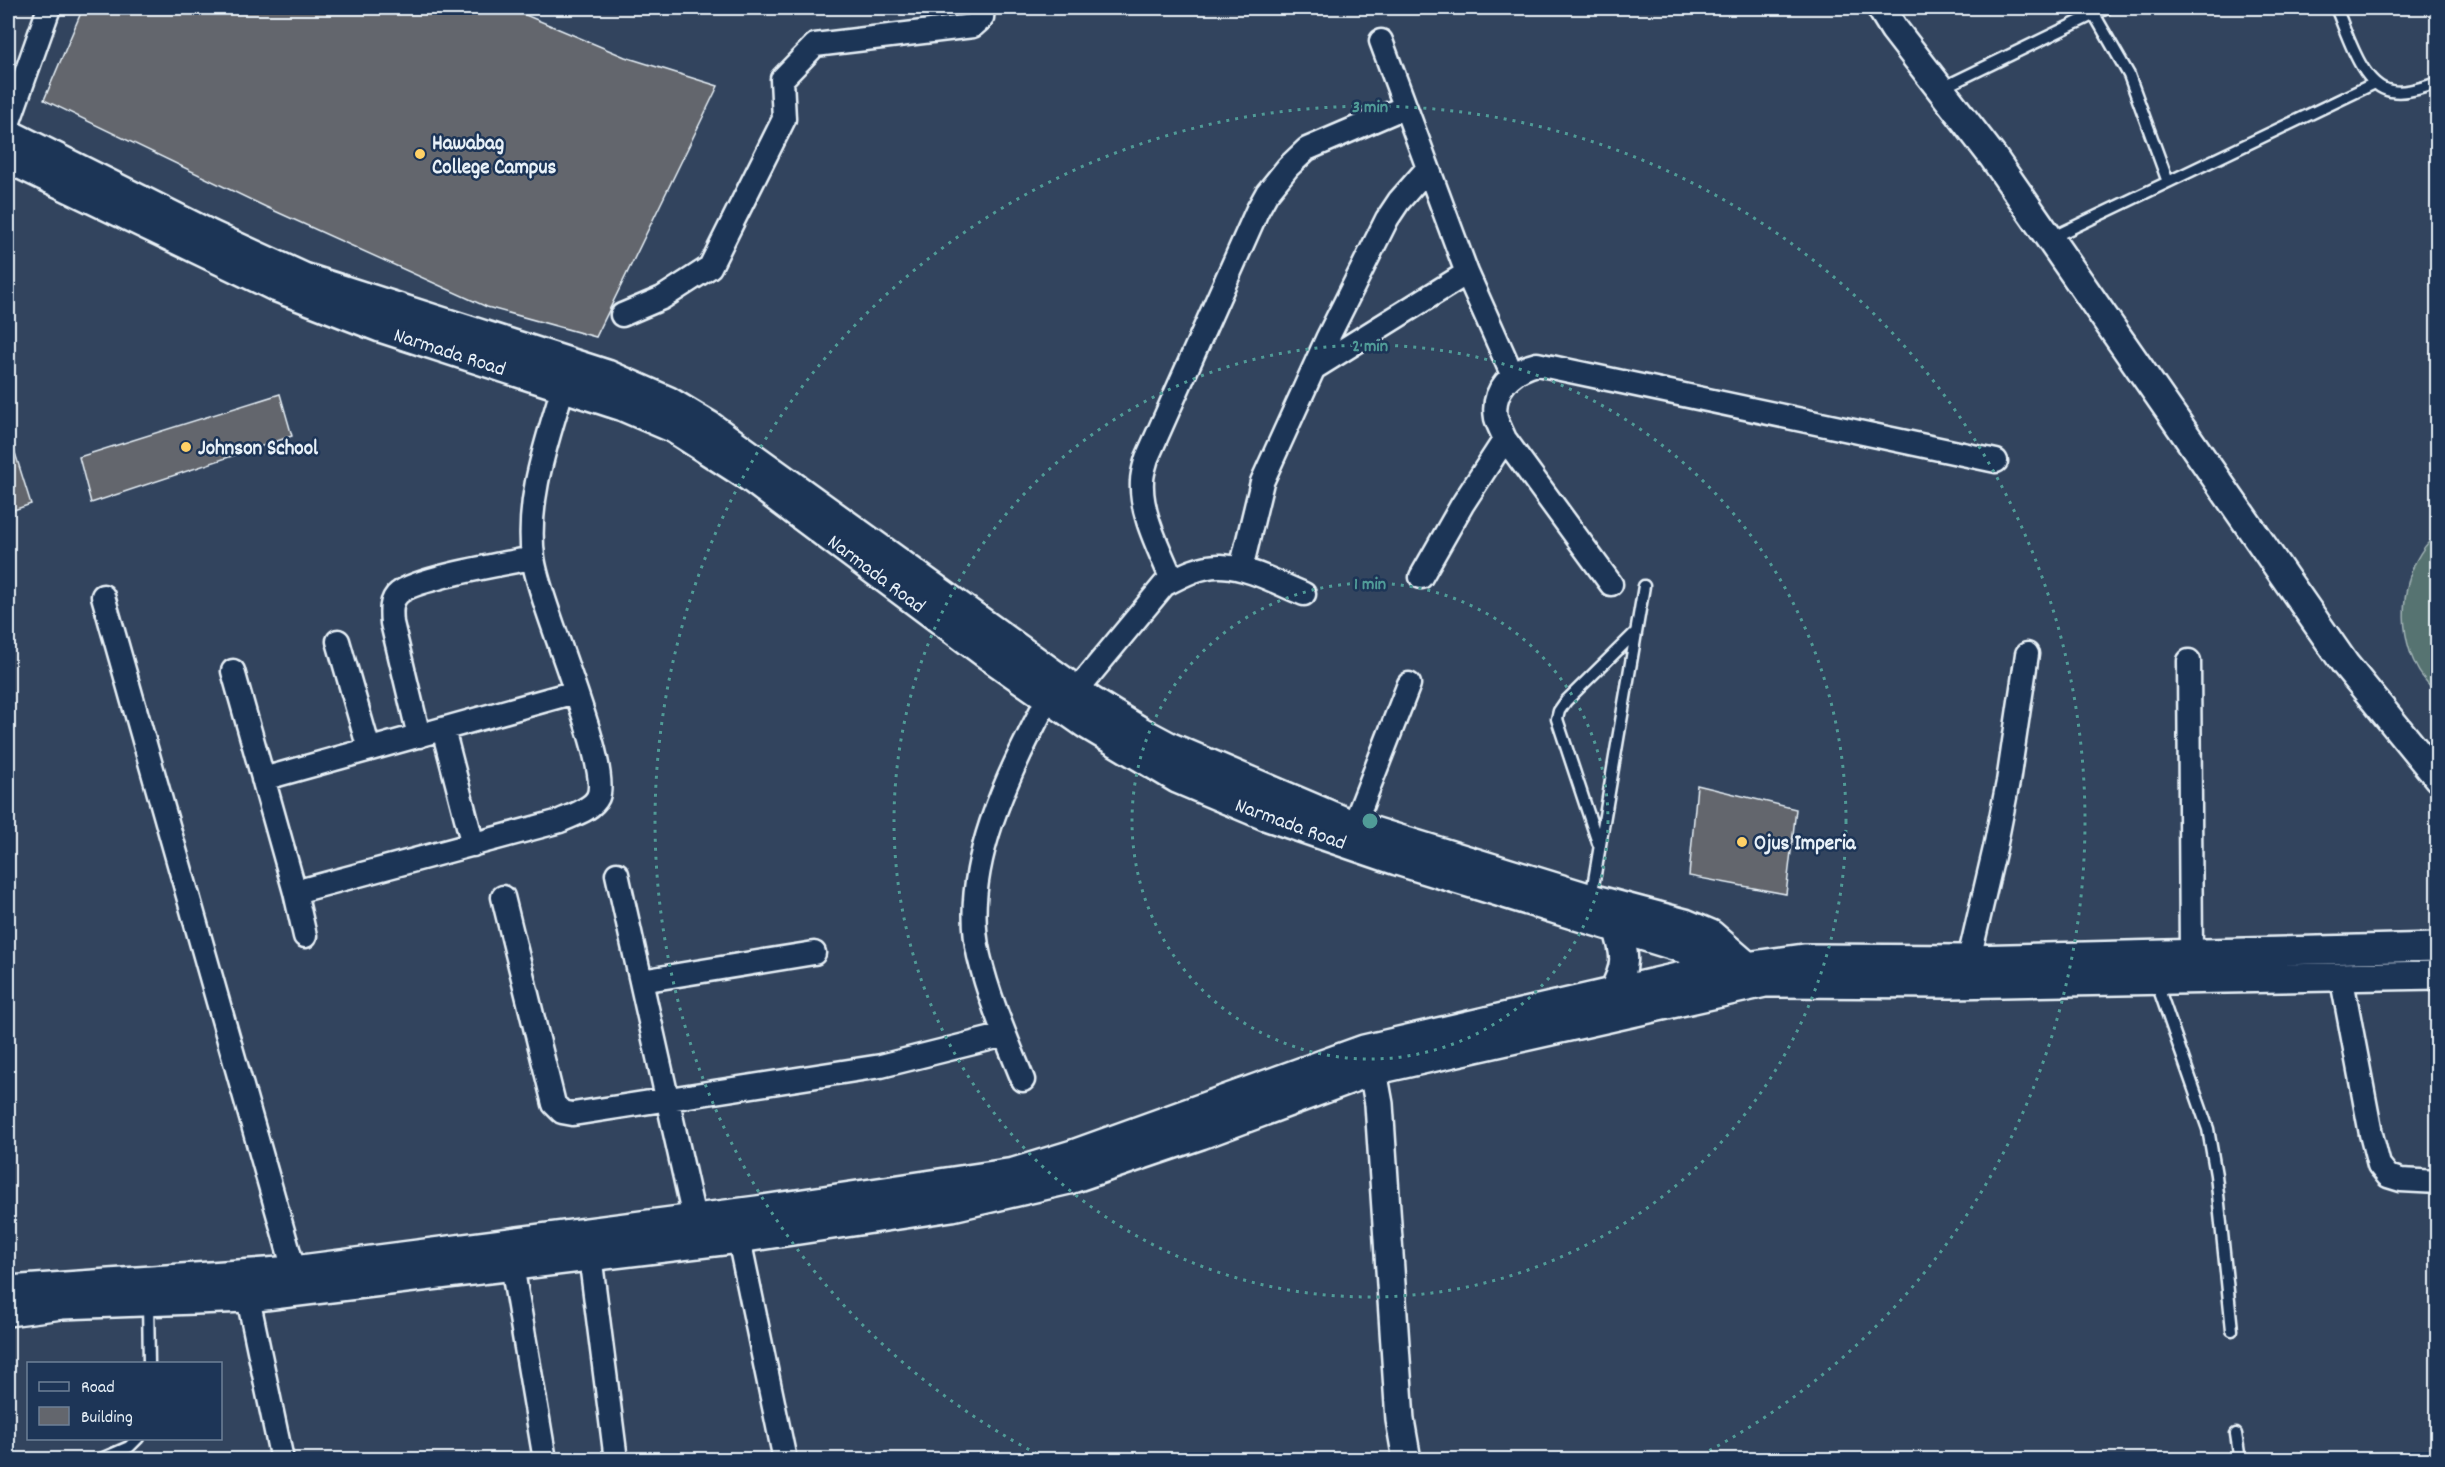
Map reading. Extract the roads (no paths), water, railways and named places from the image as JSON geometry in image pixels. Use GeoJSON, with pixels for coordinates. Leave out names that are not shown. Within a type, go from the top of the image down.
{"type":"FeatureCollection","features":[{"type":"Feature","properties":{"kind":"street"},"geometry":{"type":"LineString","coordinates":[[8,124],[49,8]]}},
{"type":"Feature","properties":{"kind":"street"},"geometry":{"type":"LineString","coordinates":[[622,315],[662,298],[710,267],[784,119],[782,79],[815,45],[973,26],[982,18],[983,8]]}},
{"type":"Feature","properties":{"kind":"street"},"geometry":{"type":"LineString","coordinates":[[1881,8],[1894,29],[1942,88],[1993,157],[2346,664],[2438,778]]}},
{"type":"Feature","properties":{"kind":"street"},"geometry":{"type":"LineString","coordinates":[[1381,42],[1467,273],[1512,374]]}},
{"type":"Feature","properties":{"kind":"street"},"geometry":{"type":"LineString","coordinates":[[1172,580],[1144,503],[1142,480],[1147,458],[1257,211],[1267,193],[1288,167],[1307,149],[1406,106]]}},
{"type":"Feature","properties":{"kind":"street"},"geometry":{"type":"LineString","coordinates":[[8,133],[212,235],[304,277],[607,374],[669,401],[719,432],[1077,690],[1141,731],[1172,747],[1354,825],[1591,898],[1685,923],[1712,934],[1744,977]]}},
{"type":"Feature","properties":{"kind":"street","name":"Narmada Road"},"geometry":{"type":"LineString","coordinates":[[8,159],[277,288],[380,328],[623,407],[672,428],[730,466],[1085,724],[1177,779],[1265,816],[1397,861],[1687,950],[1744,977]]}},
{"type":"Feature","properties":{"kind":"street"},"geometry":{"type":"LineString","coordinates":[[1241,569],[1262,482],[1314,368],[1387,219],[1399,201],[1428,168]]}},
{"type":"Feature","properties":{"kind":"street"},"geometry":{"type":"LineString","coordinates":[[1314,368],[1467,273]]}},
{"type":"Feature","properties":{"kind":"street"},"geometry":{"type":"LineString","coordinates":[[1611,584],[1505,439],[1496,420],[1495,405],[1500,390],[1512,374],[1525,367],[1537,364],[1996,461]]}},
{"type":"Feature","properties":{"kind":"street"},"geometry":{"type":"LineString","coordinates":[[295,892],[560,821],[587,808],[598,798],[601,781],[595,752],[540,591],[533,558],[531,525],[537,476],[563,387]]}},
{"type":"Feature","properties":{"kind":"street"},"geometry":{"type":"LineString","coordinates":[[1421,577],[1462,505],[1505,439]]}},
{"type":"Feature","properties":{"kind":"street"},"geometry":{"type":"LineString","coordinates":[[419,736],[392,623],[393,601],[399,592],[422,582],[533,558]]}},
{"type":"Feature","properties":{"kind":"street"},"geometry":{"type":"LineString","coordinates":[[1077,690],[1164,585],[1172,580],[1203,568],[1220,566],[1241,569],[1305,594]]}},
{"type":"Feature","properties":{"kind":"street"},"geometry":{"type":"LineString","coordinates":[[103,597],[294,1270]]}},
{"type":"Feature","properties":{"kind":"street"},"geometry":{"type":"LineString","coordinates":[[338,641],[369,749]]}},
{"type":"Feature","properties":{"kind":"street"},"geometry":{"type":"LineString","coordinates":[[1969,959],[2008,782],[2026,654]]}},
{"type":"Feature","properties":{"kind":"street"},"geometry":{"type":"LineString","coordinates":[[2189,661],[2191,954]]}},
{"type":"Feature","properties":{"kind":"street"},"geometry":{"type":"LineString","coordinates":[[232,671],[295,892],[305,936]]}},
{"type":"Feature","properties":{"kind":"street"},"geometry":{"type":"LineString","coordinates":[[1354,825],[1409,684]]}},
{"type":"Feature","properties":{"kind":"street"},"geometry":{"type":"LineString","coordinates":[[263,779],[575,692]]}},
{"type":"Feature","properties":{"kind":"street"},"geometry":{"type":"LineString","coordinates":[[1023,1080],[991,1001],[978,955],[974,925],[976,885],[988,835],[1008,775],[1048,698]]}},
{"type":"Feature","properties":{"kind":"street"},"geometry":{"type":"LineString","coordinates":[[443,729],[473,845]]}},
{"type":"Feature","properties":{"kind":"street"},"geometry":{"type":"LineString","coordinates":[[617,874],[694,1218]]}},
{"type":"Feature","properties":{"kind":"street"},"geometry":{"type":"LineString","coordinates":[[503,897],[554,1104],[562,1112],[573,1114],[881,1066],[1005,1035]]}},
{"type":"Feature","properties":{"kind":"street"},"geometry":{"type":"LineString","coordinates":[[1613,991],[1623,973],[1625,959],[1617,928]]}},
{"type":"Feature","properties":{"kind":"street"},"geometry":{"type":"LineString","coordinates":[[8,1312],[62,1305],[248,1298],[590,1255],[739,1239],[952,1207],[1069,1180],[1201,1135],[1368,1060],[1744,977],[1804,958],[1969,959],[2438,947]]}},
{"type":"Feature","properties":{"kind":"street"},"geometry":{"type":"LineString","coordinates":[[641,981],[814,953]]}},
{"type":"Feature","properties":{"kind":"street"},"geometry":{"type":"LineString","coordinates":[[8,1290],[294,1270],[694,1218],[1014,1172],[1368,1060],[1613,991],[1695,973],[1744,977],[1951,984],[2438,975]]}},
{"type":"Feature","properties":{"kind":"street"},"geometry":{"type":"LineString","coordinates":[[2341,975],[2379,1166],[2388,1176],[2401,1180],[2438,1182]]}},
{"type":"Feature","properties":{"kind":"street"},"geometry":{"type":"LineString","coordinates":[[1368,1060],[1379,1104],[1400,1420],[1407,1460]]}},
{"type":"Feature","properties":{"kind":"street"},"geometry":{"type":"LineString","coordinates":[[694,1218],[739,1239]]}},
{"type":"Feature","properties":{"kind":"street"},"geometry":{"type":"LineString","coordinates":[[739,1239],[785,1460]]}},
{"type":"Feature","properties":{"kind":"street"},"geometry":{"type":"LineString","coordinates":[[590,1255],[616,1460]]}},
{"type":"Feature","properties":{"kind":"street"},"geometry":{"type":"LineString","coordinates":[[512,1265],[545,1460]]}},
{"type":"Feature","properties":{"kind":"street"},"geometry":{"type":"LineString","coordinates":[[248,1298],[282,1460]]}},
{"type":"Feature","properties":{"kind":"lane"},"geometry":{"type":"LineString","coordinates":[[1942,88],[2107,8]]}},
{"type":"Feature","properties":{"kind":"lane"},"geometry":{"type":"LineString","coordinates":[[2336,8],[2361,67],[2375,83],[2391,91],[2409,91],[2438,83]]}},
{"type":"Feature","properties":{"kind":"lane"},"geometry":{"type":"LineString","coordinates":[[2094,14],[2129,75],[2168,182]]}},
{"type":"Feature","properties":{"kind":"lane"},"geometry":{"type":"LineString","coordinates":[[2048,239],[2375,83]]}},
{"type":"Feature","properties":{"kind":"lane"},"geometry":{"type":"LineString","coordinates":[[1591,898],[1644,586]]}},
{"type":"Feature","properties":{"kind":"lane"},"geometry":{"type":"LineString","coordinates":[[1599,847],[1557,719],[1566,701],[1636,633]]}},
{"type":"Feature","properties":{"kind":"lane"},"geometry":{"type":"LineString","coordinates":[[2156,979],[2208,1129],[2216,1175],[2232,1330]]}},
{"type":"Feature","properties":{"kind":"lane"},"geometry":{"type":"LineString","coordinates":[[148,1302],[149,1362]]}},
{"type":"Feature","properties":{"kind":"lane"},"geometry":{"type":"LineString","coordinates":[[2236,1434],[2240,1460]]}},
{"type":"Feature","properties":{"kind":"lane"},"geometry":{"type":"LineString","coordinates":[[99,1460],[129,1447],[136,1440]]}},
{"type":"Feature","properties":{"kind":"place","name":"Hawabag College Campus"},"geometry":{"type":"Point","coordinates":[420,154]}},
{"type":"Feature","properties":{"kind":"place","name":"Johnson School"},"geometry":{"type":"Point","coordinates":[186,447]}},
{"type":"Feature","properties":{"kind":"place","name":"Ojus Imperia"},"geometry":{"type":"Point","coordinates":[1742,842]}}]}
